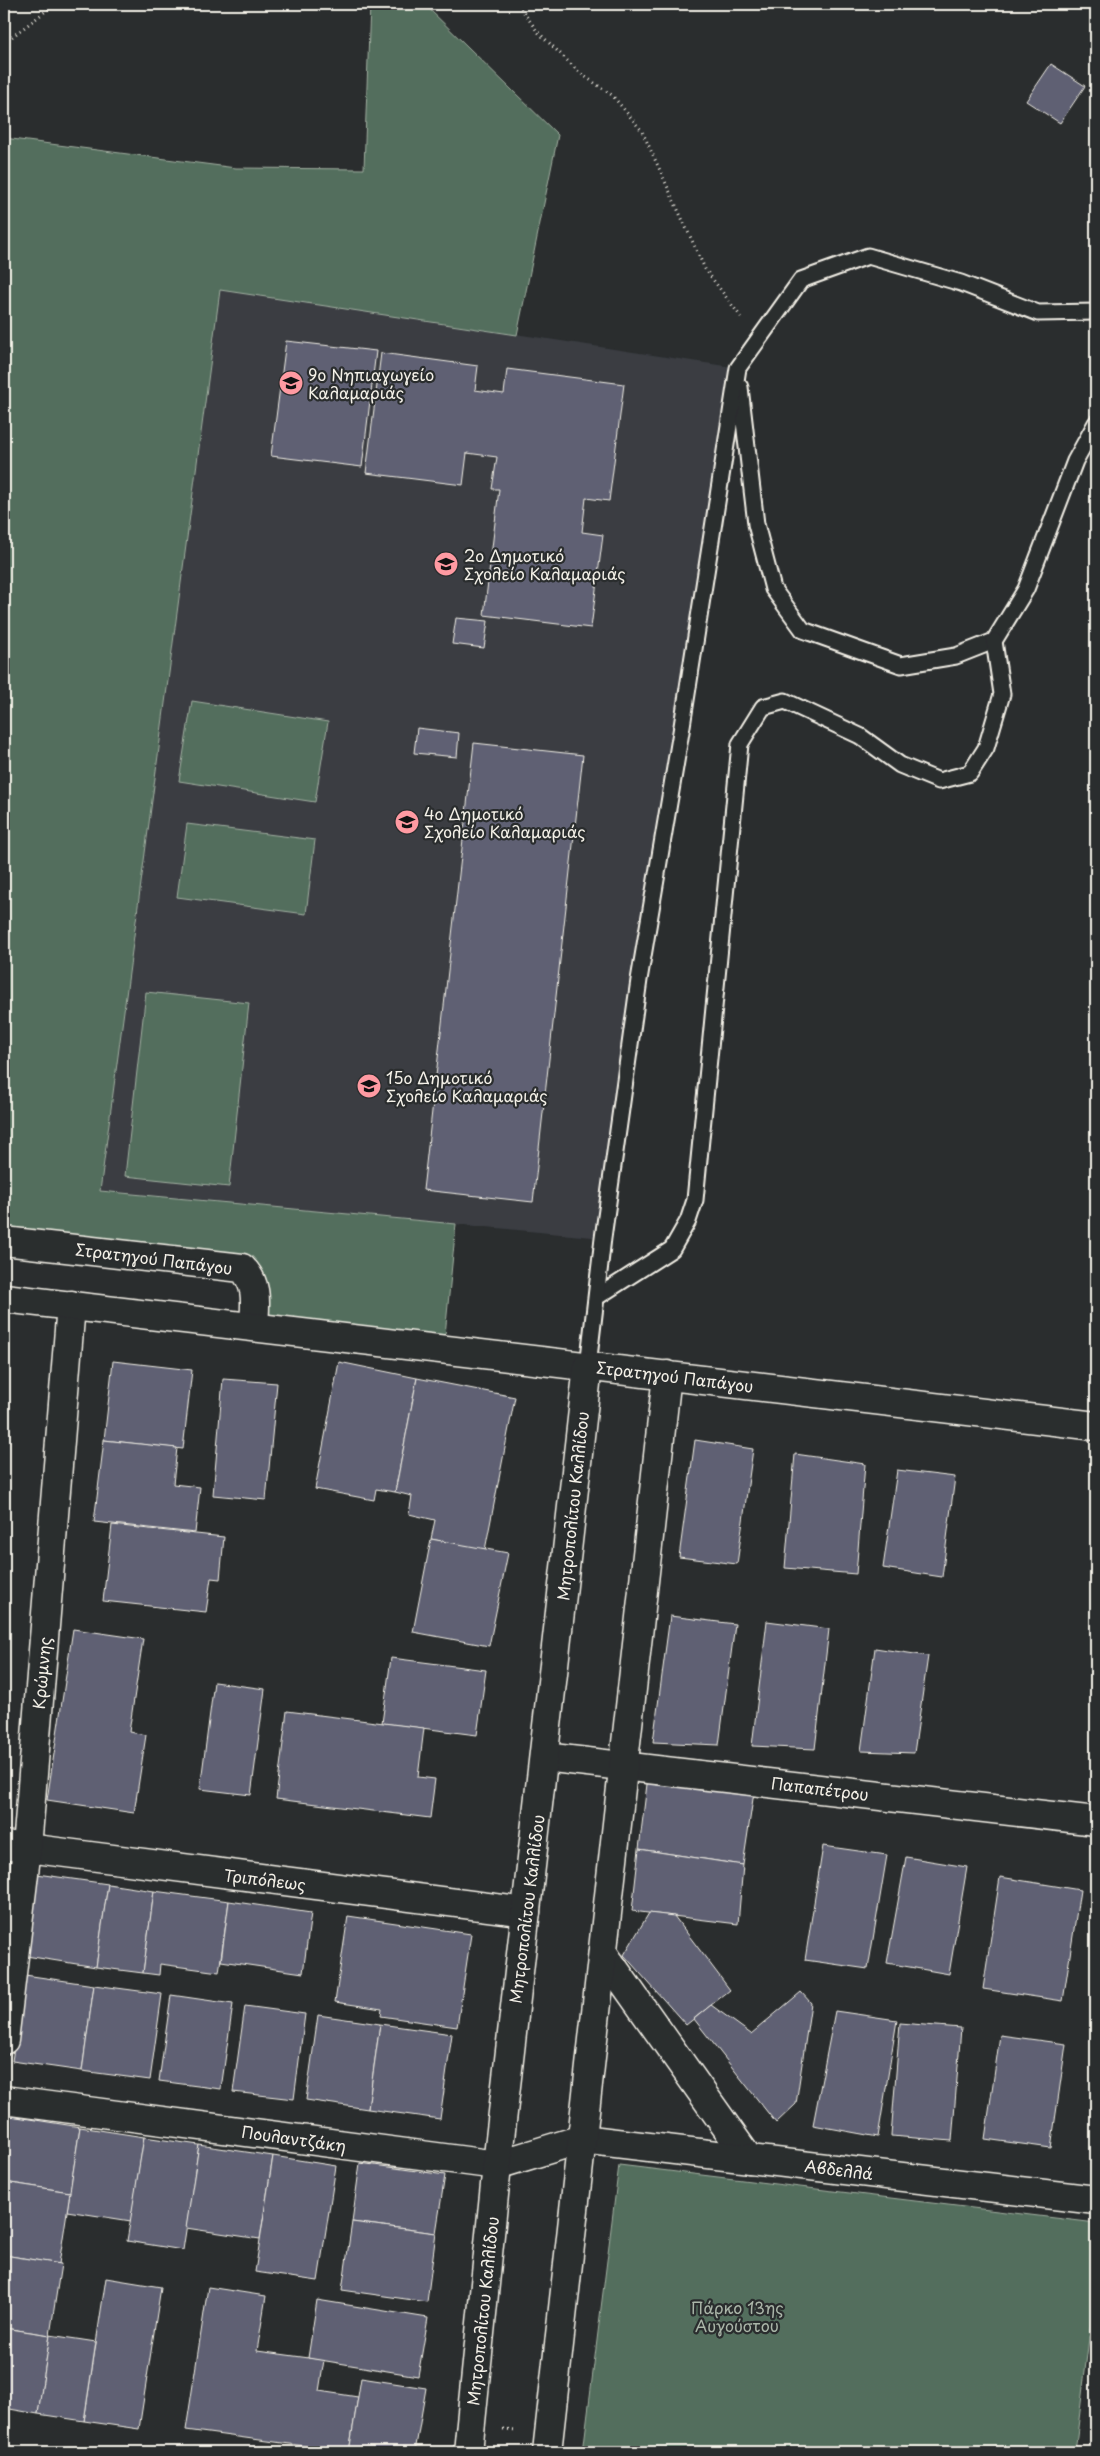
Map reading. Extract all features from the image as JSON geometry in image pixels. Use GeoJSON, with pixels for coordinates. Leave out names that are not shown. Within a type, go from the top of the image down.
{"type":"FeatureCollection","features":[{"type":"Feature","properties":{"kind":"street","name":"Στρατηγού Παπάγου"},"geometry":{"type":"LineString","coordinates":[[4,1241],[242,1268],[250,1276],[255,1286],[254,1326]]}},
{"type":"Feature","properties":{"kind":"street","name":"Στρατηγού Παπάγου"},"geometry":{"type":"LineString","coordinates":[[4,1298],[1096,1426]]}},
{"type":"Feature","properties":{"kind":"street","name":"Κρώμνης"},"geometry":{"type":"LineString","coordinates":[[4,2040],[15,1846],[71,1305]]}},
{"type":"Feature","properties":{"kind":"street","name":"Μητροπολίτου Καλλίδου"},"geometry":{"type":"LineString","coordinates":[[469,2439],[497,2165],[588,1366]]}},
{"type":"Feature","properties":{"kind":"street"},"geometry":{"type":"LineString","coordinates":[[548,2442],[667,1375]]}},
{"type":"Feature","properties":{"kind":"street","name":"Παπαπέτρου"},"geometry":{"type":"LineString","coordinates":[[544,1757],[1096,1820]]}},
{"type":"Feature","properties":{"kind":"street","name":"Τριπόλεως"},"geometry":{"type":"LineString","coordinates":[[15,1846],[526,1912]]}},
{"type":"Feature","properties":{"kind":"street"},"geometry":{"type":"LineString","coordinates":[[603,1953],[749,2159]]}},
{"type":"Feature","properties":{"kind":"street","name":"Πουλαντζάκη"},"geometry":{"type":"LineString","coordinates":[[4,2100],[497,2165],[582,2139]]}},
{"type":"Feature","properties":{"kind":"street","name":"Αβδελλά"},"geometry":{"type":"LineString","coordinates":[[582,2139],[1096,2200]]}},
{"type":"Feature","properties":{"kind":"lane"},"geometry":{"type":"LineString","coordinates":[[588,1366],[639,980],[682,726],[738,368],[801,280],[868,256],[961,283],[1038,313],[1096,312]]}},
{"type":"Feature","properties":{"kind":"lane"},"geometry":{"type":"LineString","coordinates":[[738,368],[756,524],[773,589],[803,630],[901,665],[956,656],[994,642],[1026,588],[1075,461],[1096,423]]}},
{"type":"Feature","properties":{"kind":"lane"},"geometry":{"type":"LineString","coordinates":[[596,1297],[672,1249],[688,1221],[695,1200],[740,744],[763,707],[785,701],[860,736],[900,765],[939,781],[970,772],[986,748],[1002,694],[994,642]]}},
{"type":"Feature","properties":{"kind":"path"},"geometry":{"type":"LineString","coordinates":[[4,43],[55,4]]}},
{"type":"Feature","properties":{"kind":"path"},"geometry":{"type":"LineString","coordinates":[[518,4],[537,31],[580,73],[612,95],[642,131],[704,269],[758,339]]}},
{"type":"Feature","properties":{"kind":"path"},"geometry":{"type":"LineString","coordinates":[[469,2439],[548,2442]]}},
{"type":"Feature","properties":{"kind":"shaded area"},"geometry":{"type":"Polygon","coordinates":[[[220,289],[738,368],[603,1238],[100,1191],[220,289]]]}},
{"type":"Feature","properties":{"kind":"green space"},"geometry":{"type":"Polygon","coordinates":[[[370,4],[424,4],[558,135],[517,335],[220,290],[100,1191],[456,1224],[445,1335],[255,1324],[259,1285],[4,1237],[4,138],[236,168],[364,169],[370,4]]]}},
{"type":"Feature","properties":{"kind":"green space"},"geometry":{"type":"Polygon","coordinates":[[[192,701],[328,722],[315,802],[179,781],[192,701]]]}},
{"type":"Feature","properties":{"kind":"green space"},"geometry":{"type":"Polygon","coordinates":[[[187,824],[315,840],[306,914],[177,897],[187,824]]]}},
{"type":"Feature","properties":{"kind":"green space"},"geometry":{"type":"Polygon","coordinates":[[[146,992],[249,1003],[229,1187],[125,1176],[146,992]]]}},
{"type":"Feature","properties":{"kind":"green space","name":"Πάρκο 13ης Αυγούστου"},"geometry":{"type":"Polygon","coordinates":[[[619,2165],[1096,2223],[1096,2281],[1075,2452],[583,2452],[619,2165]]]}},
{"type":"Feature","properties":{"kind":"building"},"geometry":{"type":"Polygon","coordinates":[[[1051,64],[1085,86],[1060,123],[1026,101],[1051,64]]]}},
{"type":"Feature","properties":{"kind":"building"},"geometry":{"type":"Polygon","coordinates":[[[286,341],[376,351],[362,467],[271,456],[286,341]]]}},
{"type":"Feature","properties":{"kind":"building"},"geometry":{"type":"Polygon","coordinates":[[[381,353],[478,366],[475,390],[504,394],[507,369],[624,384],[609,501],[586,498],[582,532],[603,535],[591,628],[484,615],[499,489],[492,489],[497,457],[467,453],[463,485],[366,473],[381,353]]]}},
{"type":"Feature","properties":{"kind":"building"},"geometry":{"type":"Polygon","coordinates":[[[456,618],[488,621],[484,648],[452,644],[456,618]]]}},
{"type":"Feature","properties":{"kind":"building"},"geometry":{"type":"Polygon","coordinates":[[[417,728],[459,733],[457,757],[414,753],[417,728]]]}},
{"type":"Feature","properties":{"kind":"building"},"geometry":{"type":"Polygon","coordinates":[[[474,743],[583,755],[533,1202],[423,1190],[474,743]]]}},
{"type":"Feature","properties":{"kind":"building"},"geometry":{"type":"Polygon","coordinates":[[[113,1361],[192,1370],[183,1449],[104,1440],[113,1361]]]}},
{"type":"Feature","properties":{"kind":"building"},"geometry":{"type":"Polygon","coordinates":[[[339,1362],[417,1378],[395,1492],[376,1489],[374,1500],[315,1489],[339,1362]]]}},
{"type":"Feature","properties":{"kind":"building"},"geometry":{"type":"Polygon","coordinates":[[[417,1378],[515,1397],[485,1550],[431,1539],[435,1520],[409,1514],[412,1496],[395,1492],[417,1378]]]}},
{"type":"Feature","properties":{"kind":"building"},"geometry":{"type":"Polygon","coordinates":[[[223,1379],[277,1383],[266,1500],[213,1495],[223,1379]]]}},
{"type":"Feature","properties":{"kind":"building"},"geometry":{"type":"Polygon","coordinates":[[[104,1440],[177,1448],[173,1484],[200,1487],[195,1533],[94,1522],[104,1440]]]}},
{"type":"Feature","properties":{"kind":"building"},"geometry":{"type":"Polygon","coordinates":[[[695,1440],[753,1449],[737,1564],[679,1557],[695,1440]]]}},
{"type":"Feature","properties":{"kind":"building"},"geometry":{"type":"Polygon","coordinates":[[[795,1454],[865,1464],[856,1574],[785,1568],[795,1454]]]}},
{"type":"Feature","properties":{"kind":"building"},"geometry":{"type":"Polygon","coordinates":[[[897,1470],[955,1477],[942,1577],[883,1568],[897,1470]]]}},
{"type":"Feature","properties":{"kind":"building"},"geometry":{"type":"Polygon","coordinates":[[[112,1525],[224,1537],[220,1579],[211,1578],[206,1612],[103,1601],[112,1525]]]}},
{"type":"Feature","properties":{"kind":"building"},"geometry":{"type":"Polygon","coordinates":[[[431,1539],[508,1553],[489,1646],[413,1632],[431,1539]]]}},
{"type":"Feature","properties":{"kind":"building"},"geometry":{"type":"Polygon","coordinates":[[[670,1616],[735,1624],[719,1745],[653,1742],[670,1616]]]}},
{"type":"Feature","properties":{"kind":"building"},"geometry":{"type":"Polygon","coordinates":[[[767,1621],[829,1629],[815,1749],[752,1746],[767,1621]]]}},
{"type":"Feature","properties":{"kind":"building"},"geometry":{"type":"Polygon","coordinates":[[[73,1629],[143,1639],[129,1732],[146,1735],[134,1813],[47,1800],[73,1629]]]}},
{"type":"Feature","properties":{"kind":"building"},"geometry":{"type":"Polygon","coordinates":[[[875,1648],[928,1656],[914,1753],[861,1751],[875,1648]]]}},
{"type":"Feature","properties":{"kind":"building"},"geometry":{"type":"Polygon","coordinates":[[[391,1658],[486,1670],[477,1735],[382,1723],[391,1658]]]}},
{"type":"Feature","properties":{"kind":"building"},"geometry":{"type":"Polygon","coordinates":[[[214,1682],[265,1689],[251,1795],[200,1789],[214,1682]]]}},
{"type":"Feature","properties":{"kind":"building"},"geometry":{"type":"Polygon","coordinates":[[[287,1711],[424,1728],[418,1777],[435,1779],[430,1818],[276,1799],[287,1711]]]}},
{"type":"Feature","properties":{"kind":"building"},"geometry":{"type":"Polygon","coordinates":[[[648,1776],[754,1792],[743,1865],[639,1849],[648,1776]]]}},
{"type":"Feature","properties":{"kind":"building"},"geometry":{"type":"Polygon","coordinates":[[[823,1846],[887,1855],[868,1969],[805,1960],[823,1846]]]}},
{"type":"Feature","properties":{"kind":"building"},"geometry":{"type":"Polygon","coordinates":[[[639,1849],[743,1865],[738,1924],[632,1911],[639,1849]]]}},
{"type":"Feature","properties":{"kind":"building"},"geometry":{"type":"Polygon","coordinates":[[[906,1857],[967,1867],[949,1974],[887,1963],[906,1857]]]}},
{"type":"Feature","properties":{"kind":"building"},"geometry":{"type":"Polygon","coordinates":[[[37,1874],[108,1884],[96,1967],[26,1956],[37,1874]]]}},
{"type":"Feature","properties":{"kind":"building"},"geometry":{"type":"Polygon","coordinates":[[[1000,1877],[1080,1890],[1063,2001],[983,1989],[1000,1877]]]}},
{"type":"Feature","properties":{"kind":"building"},"geometry":{"type":"Polygon","coordinates":[[[108,1884],[154,1891],[143,1973],[96,1967],[108,1884]]]}},
{"type":"Feature","properties":{"kind":"building"},"geometry":{"type":"Polygon","coordinates":[[[154,1891],[229,1901],[219,1972],[160,1964],[159,1975],[143,1973],[154,1891]]]}},
{"type":"Feature","properties":{"kind":"building"},"geometry":{"type":"Polygon","coordinates":[[[229,1901],[311,1913],[303,1973],[221,1961],[229,1901]]]}},
{"type":"Feature","properties":{"kind":"building"},"geometry":{"type":"Polygon","coordinates":[[[649,1913],[674,1916],[730,1990],[686,2025],[624,1955],[649,1913]]]}},
{"type":"Feature","properties":{"kind":"building"},"geometry":{"type":"Polygon","coordinates":[[[348,1916],[471,1934],[457,2027],[381,2016],[382,2009],[335,2002],[348,1916]]]}},
{"type":"Feature","properties":{"kind":"building"},"geometry":{"type":"Polygon","coordinates":[[[25,1975],[94,1985],[82,2071],[12,2061],[25,1975]]]}},
{"type":"Feature","properties":{"kind":"building"},"geometry":{"type":"Polygon","coordinates":[[[94,1985],[162,1994],[150,2080],[82,2071],[94,1985]]]}},
{"type":"Feature","properties":{"kind":"building"},"geometry":{"type":"Polygon","coordinates":[[[801,1992],[811,2003],[796,2104],[776,2123],[694,2019],[711,2005],[751,2034],[801,1992]]]}},
{"type":"Feature","properties":{"kind":"building"},"geometry":{"type":"Polygon","coordinates":[[[171,1995],[233,2004],[221,2089],[159,2081],[171,1995]]]}},
{"type":"Feature","properties":{"kind":"building"},"geometry":{"type":"Polygon","coordinates":[[[245,2006],[305,2014],[294,2099],[233,2092],[245,2006]]]}},
{"type":"Feature","properties":{"kind":"building"},"geometry":{"type":"Polygon","coordinates":[[[835,2011],[897,2020],[878,2137],[813,2125],[835,2011]]]}},
{"type":"Feature","properties":{"kind":"building"},"geometry":{"type":"Polygon","coordinates":[[[318,2015],[380,2024],[368,2109],[306,2100],[318,2015]]]}},
{"type":"Feature","properties":{"kind":"building"},"geometry":{"type":"Polygon","coordinates":[[[900,2023],[961,2028],[952,2141],[891,2136],[900,2023]]]}},
{"type":"Feature","properties":{"kind":"building"},"geometry":{"type":"Polygon","coordinates":[[[380,2024],[452,2034],[440,2119],[368,2109],[380,2024]]]}},
{"type":"Feature","properties":{"kind":"building"},"geometry":{"type":"Polygon","coordinates":[[[1000,2035],[1066,2044],[1051,2148],[985,2139],[1000,2035]]]}},
{"type":"Feature","properties":{"kind":"building"},"geometry":{"type":"Polygon","coordinates":[[[4,2115],[80,2127],[70,2192],[4,2182],[4,2115]]]}},
{"type":"Feature","properties":{"kind":"building"},"geometry":{"type":"Polygon","coordinates":[[[80,2127],[144,2137],[131,2221],[67,2211],[80,2127]]]}},
{"type":"Feature","properties":{"kind":"building"},"geometry":{"type":"Polygon","coordinates":[[[144,2137],[199,2145],[183,2250],[127,2241],[144,2137]]]}},
{"type":"Feature","properties":{"kind":"building"},"geometry":{"type":"Polygon","coordinates":[[[199,2145],[273,2156],[260,2239],[186,2228],[199,2145]]]}},
{"type":"Feature","properties":{"kind":"building"},"geometry":{"type":"Polygon","coordinates":[[[273,2156],[336,2166],[318,2281],[255,2272],[273,2156]]]}},
{"type":"Feature","properties":{"kind":"building"},"geometry":{"type":"Polygon","coordinates":[[[360,2163],[445,2175],[436,2233],[352,2222],[360,2163]]]}},
{"type":"Feature","properties":{"kind":"building"},"geometry":{"type":"Polygon","coordinates":[[[4,2182],[70,2192],[59,2264],[4,2255],[4,2182]]]}},
{"type":"Feature","properties":{"kind":"building"},"geometry":{"type":"Polygon","coordinates":[[[352,2222],[436,2233],[427,2302],[342,2290],[352,2222]]]}},
{"type":"Feature","properties":{"kind":"building"},"geometry":{"type":"Polygon","coordinates":[[[4,2255],[61,2264],[50,2335],[4,2328],[4,2255]]]}},
{"type":"Feature","properties":{"kind":"building"},"geometry":{"type":"Polygon","coordinates":[[[106,2278],[161,2287],[139,2429],[84,2421],[106,2278]]]}},
{"type":"Feature","properties":{"kind":"building"},"geometry":{"type":"Polygon","coordinates":[[[208,2287],[266,2296],[257,2351],[324,2360],[319,2391],[358,2397],[349,2452],[186,2430],[208,2287]]]}},
{"type":"Feature","properties":{"kind":"building"},"geometry":{"type":"Polygon","coordinates":[[[317,2300],[428,2318],[418,2376],[308,2358],[317,2300]]]}},
{"type":"Feature","properties":{"kind":"building"},"geometry":{"type":"Polygon","coordinates":[[[4,2328],[50,2335],[38,2414],[4,2408],[4,2328]]]}},
{"type":"Feature","properties":{"kind":"building"},"geometry":{"type":"Polygon","coordinates":[[[50,2335],[96,2342],[84,2421],[38,2414],[50,2335]]]}},
{"type":"Feature","properties":{"kind":"building"},"geometry":{"type":"Polygon","coordinates":[[[361,2378],[426,2388],[415,2452],[349,2452],[361,2378]]]}},
{"type":"Feature","properties":{"kind":"place","name":"9ο Νηπιαγωγείο Καλαμαριάς"},"geometry":{"type":"Point","coordinates":[291,383]}},
{"type":"Feature","properties":{"kind":"place","name":"2ο Δημοτικό Σχολείο Καλαμαριάς"},"geometry":{"type":"Point","coordinates":[446,564]}},
{"type":"Feature","properties":{"kind":"place","name":"4ο Δημοτικό Σχολείο Καλαμαριάς"},"geometry":{"type":"Point","coordinates":[407,822]}},
{"type":"Feature","properties":{"kind":"place","name":"15ο Δημοτικό Σχολείο Καλαμαριάς"},"geometry":{"type":"Point","coordinates":[369,1086]}}]}
